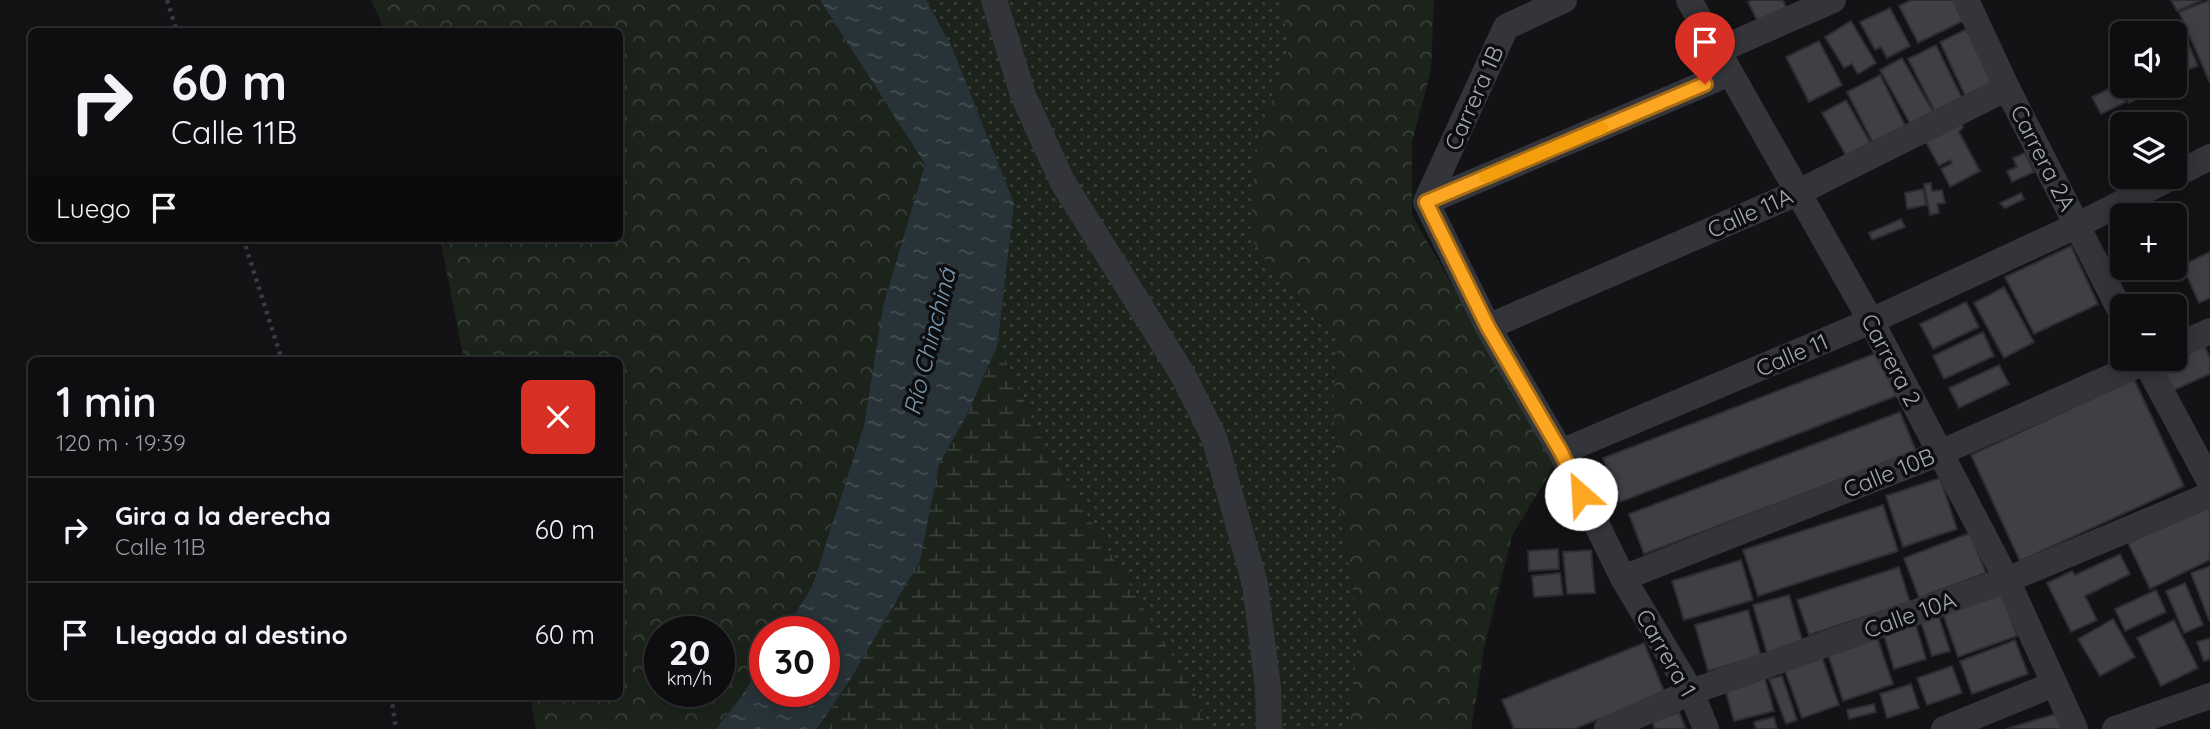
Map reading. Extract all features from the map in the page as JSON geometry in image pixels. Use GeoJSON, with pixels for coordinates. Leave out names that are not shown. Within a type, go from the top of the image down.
{"type":"FeatureCollection","features":[{"type":"Feature","properties":{"kind":"street"},"geometry":{"type":"LineString","coordinates":[[994,0],[1023,95],[1062,181],[1183,375],[1214,437],[1255,584],[1268,688],[1269,729]]}},
{"type":"Feature","properties":{"kind":"street","name":"Carrera 1B"},"geometry":{"type":"LineString","coordinates":[[1426,202],[1506,27],[1563,0]]}},
{"type":"Feature","properties":{"kind":"street","name":"Carrera 2"},"geometry":{"type":"LineString","coordinates":[[1689,0],[1871,321],[2007,580],[2075,729]]}},
{"type":"Feature","properties":{"kind":"street"},"geometry":{"type":"LineString","coordinates":[[1623,578],[1561,452],[1488,327],[1426,202],[1725,62],[1833,0]]}},
{"type":"Feature","properties":{"kind":"street","name":"Carrera 2A"},"geometry":{"type":"LineString","coordinates":[[1966,0],[2007,88],[2112,294]]}},
{"type":"Feature","properties":{"kind":"street","name":"Calle 11A"},"geometry":{"type":"LineString","coordinates":[[1488,327],[1799,192],[2007,88]]}},
{"type":"Feature","properties":{"kind":"street","name":"Calle 11"},"geometry":{"type":"LineString","coordinates":[[2187,169],[2210,157]]}},
{"type":"Feature","properties":{"kind":"street","name":"Calle 11"},"geometry":{"type":"LineString","coordinates":[[1561,452],[1871,321],[2078,225],[2148,189]]}},
{"type":"Feature","properties":{"kind":"street"},"geometry":{"type":"LineString","coordinates":[[2187,342],[2210,331]]}},
{"type":"Feature","properties":{"kind":"street","name":"Calle 10B"},"geometry":{"type":"LineString","coordinates":[[1623,578],[1940,453],[2123,371]]}},
{"type":"Feature","properties":{"kind":"street"},"geometry":{"type":"LineString","coordinates":[[2153,371],[2210,481]]}},
{"type":"Feature","properties":{"kind":"street","name":"Calle 10A"},"geometry":{"type":"LineString","coordinates":[[1607,729],[1691,692],[2007,580],[2210,495]]}},
{"type":"Feature","properties":{"kind":"street","name":"Carrera 1"},"geometry":{"type":"LineString","coordinates":[[1623,578],[1691,692],[1706,729]]}},
{"type":"Feature","properties":{"kind":"street"},"geometry":{"type":"LineString","coordinates":[[1944,729],[2054,684]]}},
{"type":"Feature","properties":{"kind":"street"},"geometry":{"type":"LineString","coordinates":[[2115,729],[2210,696]]}},
{"type":"Feature","properties":{"kind":"path"},"geometry":{"type":"LineString","coordinates":[[167,0],[176,28]]}},
{"type":"Feature","properties":{"kind":"path"},"geometry":{"type":"LineString","coordinates":[[244,242],[281,357]]}},
{"type":"Feature","properties":{"kind":"path"},"geometry":{"type":"LineString","coordinates":[[392,700],[396,729]]}},
{"type":"Feature","properties":{"kind":"green space"},"geometry":{"type":"Polygon","coordinates":[[[371,0],[820,0],[925,163],[883,306],[864,424],[812,587],[793,616],[749,616],[749,684],[735,704],[735,616],[644,616],[644,707],[733,707],[716,729],[536,729],[531,700],[623,700],[623,357],[463,357],[441,242],[623,242],[623,28],[384,28],[371,0]]]}},
{"type":"Feature","properties":{"kind":"green space"},"geometry":{"type":"Polygon","coordinates":[[[926,0],[1278,0],[1291,43],[1256,148],[1281,284],[1338,340],[1333,404],[1338,496],[1359,627],[1350,729],[1206,729],[1196,695],[1043,442],[998,344],[1014,203],[951,45],[926,0]]]}},
{"type":"Feature","properties":{"kind":"green space"},"geometry":{"type":"Polygon","coordinates":[[[1278,0],[1434,0],[1431,70],[1412,142],[1412,215],[1555,464],[1512,536],[1485,644],[1471,729],[1350,729],[1359,627],[1338,496],[1333,404],[1338,340],[1281,284],[1250,236],[1256,148],[1291,43],[1278,0]]]}},
{"type":"Feature","properties":{"kind":"green space"},"geometry":{"type":"Polygon","coordinates":[[[998,344],[1043,442],[1196,695],[1206,729],[817,729],[832,707],[840,707],[840,695],[920,561],[939,465],[970,409],[998,344]]]}},
{"type":"Feature","properties":{"kind":"water","name":"Río Chinchiná"},"geometry":{"type":"Polygon","coordinates":[[[820,0],[926,0],[951,45],[1014,203],[998,344],[970,409],[939,465],[920,561],[840,695],[840,616],[793,616],[812,587],[864,425],[883,306],[925,164],[820,0]]]}},
{"type":"Feature","properties":{"kind":"water"},"geometry":{"type":"Polygon","coordinates":[[[749,684],[749,707],[832,707],[817,729],[716,729],[749,684]]]}},
{"type":"Feature","properties":{"kind":"building"},"geometry":{"type":"Polygon","coordinates":[[[1783,0],[1787,9],[1758,22],[1748,2],[1783,0]]]}},
{"type":"Feature","properties":{"kind":"building"},"geometry":{"type":"Polygon","coordinates":[[[1911,0],[1954,0],[1965,20],[1918,43],[1899,6],[1911,0]]]}},
{"type":"Feature","properties":{"kind":"building"},"geometry":{"type":"Polygon","coordinates":[[[2171,0],[2202,0],[2177,11],[2171,0]]]}},
{"type":"Feature","properties":{"kind":"building"},"geometry":{"type":"Polygon","coordinates":[[[2210,0],[2210,83],[2187,30],[2187,21],[2183,21],[2179,12],[2210,0]]]}},
{"type":"Feature","properties":{"kind":"building"},"geometry":{"type":"Polygon","coordinates":[[[1890,8],[1910,46],[1887,58],[1881,47],[1875,50],[1860,22],[1890,8]]]}},
{"type":"Feature","properties":{"kind":"building"},"geometry":{"type":"Polygon","coordinates":[[[1851,21],[1876,63],[1858,74],[1852,64],[1844,68],[1825,37],[1851,21]]]}},
{"type":"Feature","properties":{"kind":"building"},"geometry":{"type":"Polygon","coordinates":[[[1971,27],[1997,84],[1966,98],[1940,42],[1971,27]]]}},
{"type":"Feature","properties":{"kind":"building"},"geometry":{"type":"Polygon","coordinates":[[[2187,40],[2198,66],[2187,70],[2187,40]]]}},
{"type":"Feature","properties":{"kind":"building"},"geometry":{"type":"Polygon","coordinates":[[[1819,41],[1842,85],[1809,102],[1786,57],[1819,41]]]}},
{"type":"Feature","properties":{"kind":"building"},"geometry":{"type":"Polygon","coordinates":[[[1936,45],[1963,100],[1936,114],[1908,59],[1936,45]]]}},
{"type":"Feature","properties":{"kind":"building"},"geometry":{"type":"Polygon","coordinates":[[[1902,58],[1935,115],[1912,127],[1880,70],[1902,58]]]}},
{"type":"Feature","properties":{"kind":"building"},"geometry":{"type":"Polygon","coordinates":[[[1880,75],[1908,131],[1875,147],[1847,92],[1880,75]]]}},
{"type":"Feature","properties":{"kind":"building"},"geometry":{"type":"Polygon","coordinates":[[[2110,88],[2110,98],[2124,98],[2126,102],[2101,114],[2092,97],[2110,88]]]}},
{"type":"Feature","properties":{"kind":"building"},"geometry":{"type":"Polygon","coordinates":[[[2126,98],[2139,98],[2129,103],[2126,98]]]}},
{"type":"Feature","properties":{"kind":"building"},"geometry":{"type":"Polygon","coordinates":[[[1846,100],[1872,146],[1848,159],[1822,113],[1846,100]]]}},
{"type":"Feature","properties":{"kind":"building"},"geometry":{"type":"Polygon","coordinates":[[[1959,118],[1963,127],[1959,132],[1980,171],[1950,187],[1941,169],[1952,163],[1950,160],[1939,166],[1923,137],[1959,118]]]}},
{"type":"Feature","properties":{"kind":"building"},"geometry":{"type":"Polygon","coordinates":[[[2025,153],[2034,172],[2012,182],[2007,171],[2017,167],[2013,158],[2025,153]]]}},
{"type":"Feature","properties":{"kind":"building"},"geometry":{"type":"Polygon","coordinates":[[[1931,183],[1932,191],[1942,190],[1945,203],[1937,204],[1939,213],[1930,215],[1924,184],[1931,183]]]}},
{"type":"Feature","properties":{"kind":"building"},"geometry":{"type":"Polygon","coordinates":[[[1923,189],[1926,205],[1907,209],[1905,193],[1923,189]]]}},
{"type":"Feature","properties":{"kind":"building"},"geometry":{"type":"Polygon","coordinates":[[[2021,193],[2024,199],[2005,208],[2000,203],[2021,193]]]}},
{"type":"Feature","properties":{"kind":"building"},"geometry":{"type":"Polygon","coordinates":[[[1901,219],[1905,227],[1872,240],[1869,233],[1901,219]]]}},
{"type":"Feature","properties":{"kind":"building"},"geometry":{"type":"Polygon","coordinates":[[[2071,246],[2098,304],[2034,334],[2005,277],[2071,246]]]}},
{"type":"Feature","properties":{"kind":"building"},"geometry":{"type":"Polygon","coordinates":[[[2210,252],[2210,298],[2199,303],[2187,276],[2187,263],[2210,252]]]}},
{"type":"Feature","properties":{"kind":"building"},"geometry":{"type":"Polygon","coordinates":[[[2004,287],[2034,342],[2004,358],[1974,303],[2004,287]]]}},
{"type":"Feature","properties":{"kind":"building"},"geometry":{"type":"Polygon","coordinates":[[[1966,302],[1979,327],[1933,349],[1920,324],[1966,302]]]}},
{"type":"Feature","properties":{"kind":"building"},"geometry":{"type":"Polygon","coordinates":[[[1983,332],[1994,356],[1944,379],[1933,356],[1983,332]]]}},
{"type":"Feature","properties":{"kind":"building"},"geometry":{"type":"Polygon","coordinates":[[[2204,345],[2210,358],[2210,374],[2172,391],[2163,371],[2187,371],[2187,352],[2204,345]]]}},
{"type":"Feature","properties":{"kind":"building"},"geometry":{"type":"Polygon","coordinates":[[[1879,352],[1896,396],[1620,502],[1603,458],[1879,352]]]}},
{"type":"Feature","properties":{"kind":"building"},"geometry":{"type":"Polygon","coordinates":[[[1999,365],[2009,384],[1959,408],[1949,388],[1999,365]]]}},
{"type":"Feature","properties":{"kind":"building"},"geometry":{"type":"Polygon","coordinates":[[[2134,379],[2184,486],[2020,561],[1971,455],[2134,379]]]}},
{"type":"Feature","properties":{"kind":"building"},"geometry":{"type":"Polygon","coordinates":[[[1900,412],[1916,451],[1644,554],[1629,514],[1900,412]]]}},
{"type":"Feature","properties":{"kind":"building"},"geometry":{"type":"Polygon","coordinates":[[[1940,478],[1957,529],[1903,547],[1886,496],[1940,478]]]}},
{"type":"Feature","properties":{"kind":"building"},"geometry":{"type":"Polygon","coordinates":[[[2210,504],[2210,560],[2150,589],[2128,543],[2210,504]]]}},
{"type":"Feature","properties":{"kind":"building"},"geometry":{"type":"Polygon","coordinates":[[[1883,505],[1898,551],[1758,596],[1743,550],[1883,505]]]}},
{"type":"Feature","properties":{"kind":"building"},"geometry":{"type":"Polygon","coordinates":[[[1970,533],[1986,573],[1919,598],[1904,558],[1970,533]]]}},
{"type":"Feature","properties":{"kind":"building"},"geometry":{"type":"Polygon","coordinates":[[[1558,549],[1559,569],[1529,571],[1528,551],[1558,549]]]}},
{"type":"Feature","properties":{"kind":"building"},"geometry":{"type":"Polygon","coordinates":[[[1591,550],[1595,593],[1567,594],[1563,552],[1591,550]]]}},
{"type":"Feature","properties":{"kind":"building"},"geometry":{"type":"Polygon","coordinates":[[[2120,554],[2130,574],[2085,596],[2097,620],[2071,632],[2047,583],[2072,571],[2075,575],[2120,554]]]}},
{"type":"Feature","properties":{"kind":"building"},"geometry":{"type":"Polygon","coordinates":[[[1741,560],[1753,600],[1684,620],[1672,581],[1741,560]]]}},
{"type":"Feature","properties":{"kind":"building"},"geometry":{"type":"Polygon","coordinates":[[[2210,566],[2210,620],[2209,620],[2191,573],[2210,566]]]}},
{"type":"Feature","properties":{"kind":"building"},"geometry":{"type":"Polygon","coordinates":[[[1899,567],[1910,602],[1809,635],[1797,600],[1899,567]]]}},
{"type":"Feature","properties":{"kind":"building"},"geometry":{"type":"Polygon","coordinates":[[[1560,573],[1563,595],[1534,597],[1532,576],[1560,573]]]}},
{"type":"Feature","properties":{"kind":"building"},"geometry":{"type":"Polygon","coordinates":[[[2185,583],[2203,625],[2184,633],[2166,591],[2185,583]]]}},
{"type":"Feature","properties":{"kind":"building"},"geometry":{"type":"Polygon","coordinates":[[[2156,590],[2166,612],[2125,631],[2115,609],[2156,590]]]}},
{"type":"Feature","properties":{"kind":"building"},"geometry":{"type":"Polygon","coordinates":[[[2002,593],[2017,636],[1958,657],[1943,614],[2002,593]]]}},
{"type":"Feature","properties":{"kind":"building"},"geometry":{"type":"Polygon","coordinates":[[[1789,595],[1803,643],[1767,653],[1753,605],[1789,595]]]}},
{"type":"Feature","properties":{"kind":"building"},"geometry":{"type":"Polygon","coordinates":[[[1748,610],[1761,656],[1708,671],[1695,625],[1748,610]]]}},
{"type":"Feature","properties":{"kind":"building"},"geometry":{"type":"Polygon","coordinates":[[[1938,614],[1950,651],[1932,656],[1920,619],[1938,614]]]}},
{"type":"Feature","properties":{"kind":"building"},"geometry":{"type":"Polygon","coordinates":[[[1914,619],[1926,659],[1894,669],[1882,629],[1914,619]]]}},
{"type":"Feature","properties":{"kind":"building"},"geometry":{"type":"Polygon","coordinates":[[[2113,619],[2135,657],[2100,676],[2078,639],[2113,619]]]}},
{"type":"Feature","properties":{"kind":"building"},"geometry":{"type":"Polygon","coordinates":[[[2174,620],[2198,668],[2161,686],[2137,638],[2174,620]]]}},
{"type":"Feature","properties":{"kind":"building"},"geometry":{"type":"Polygon","coordinates":[[[1875,631],[1893,684],[1843,701],[1826,648],[1875,631]]]}},
{"type":"Feature","properties":{"kind":"building"},"geometry":{"type":"Polygon","coordinates":[[[2210,638],[2210,659],[2204,661],[2197,642],[2210,638]]]}},
{"type":"Feature","properties":{"kind":"building"},"geometry":{"type":"Polygon","coordinates":[[[2015,640],[2028,674],[1972,694],[1960,661],[2015,640]]]}},
{"type":"Feature","properties":{"kind":"building"},"geometry":{"type":"Polygon","coordinates":[[[1644,643],[1665,693],[1574,729],[1514,729],[1502,700],[1644,643]]]}},
{"type":"Feature","properties":{"kind":"building"},"geometry":{"type":"Polygon","coordinates":[[[1822,657],[1839,705],[1802,718],[1785,671],[1822,657]]]}},
{"type":"Feature","properties":{"kind":"building"},"geometry":{"type":"Polygon","coordinates":[[[1952,666],[1962,693],[1927,705],[1917,678],[1952,666]]]}},
{"type":"Feature","properties":{"kind":"building"},"geometry":{"type":"Polygon","coordinates":[[[1764,675],[1774,711],[1734,721],[1724,685],[1764,675]]]}},
{"type":"Feature","properties":{"kind":"building"},"geometry":{"type":"Polygon","coordinates":[[[1782,676],[1797,720],[1786,724],[1769,679],[1782,676]]]}},
{"type":"Feature","properties":{"kind":"building"},"geometry":{"type":"Polygon","coordinates":[[[1911,684],[1919,708],[1887,718],[1880,694],[1911,684]]]}},
{"type":"Feature","properties":{"kind":"building"},"geometry":{"type":"Polygon","coordinates":[[[1874,704],[1876,712],[1849,719],[1847,710],[1874,704]]]}},
{"type":"Feature","properties":{"kind":"building"},"geometry":{"type":"Polygon","coordinates":[[[1679,712],[1686,729],[1655,729],[1652,722],[1679,712]]]}},
{"type":"Feature","properties":{"kind":"building"},"geometry":{"type":"Polygon","coordinates":[[[2061,712],[2067,729],[2006,729],[2061,712]]]}},
{"type":"Feature","properties":{"kind":"building"},"geometry":{"type":"Polygon","coordinates":[[[1774,717],[1777,729],[1756,729],[1754,722],[1774,717]]]}},
{"type":"Feature","properties":{"kind":"slow traffic"},"geometry":{"type":"LineString","coordinates":[[1485,177],[1602,128]]}},
{"type":"Feature","properties":{"kind":"route"},"geometry":{"type":"LineString","coordinates":[[1581,494],[1561,452],[1488,327],[1426,202],[1705,84]]}}]}
